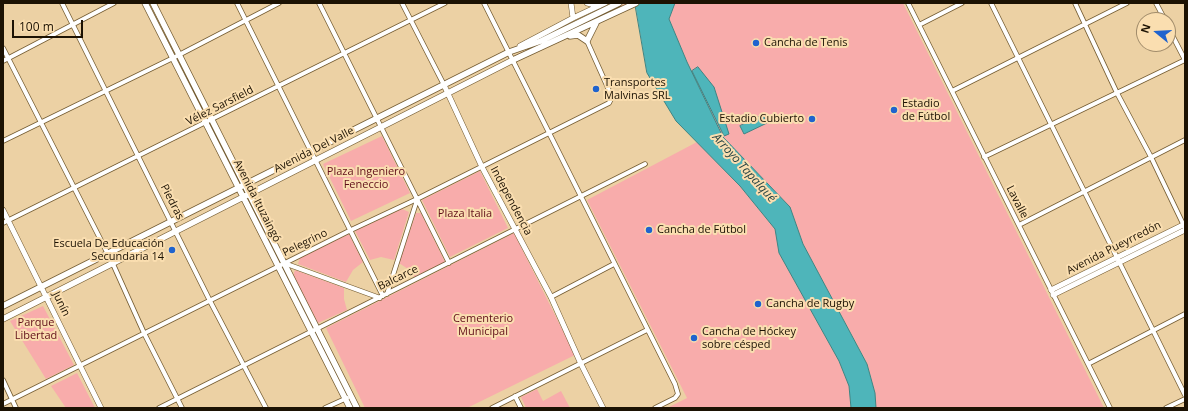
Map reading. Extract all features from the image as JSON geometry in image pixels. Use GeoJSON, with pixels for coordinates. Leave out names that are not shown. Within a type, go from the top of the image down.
{"type":"FeatureCollection","features":[{"type":"Feature","properties":{"kind":"main road","name":"Avenida Ituzaingó"},"geometry":{"type":"LineString","coordinates":[[145,3],[239,188],[316,328],[348,397],[350,408]]}},
{"type":"Feature","properties":{"kind":"main road","name":"Avenida Ituzaingó"},"geometry":{"type":"LineString","coordinates":[[153,3],[250,194],[311,332],[348,397],[357,408]]}},
{"type":"Feature","properties":{"kind":"main road","name":"Avenida Del Valle"},"geometry":{"type":"LineString","coordinates":[[3,306],[509,52],[541,41],[619,3]]}},
{"type":"Feature","properties":{"kind":"main road","name":"Avenida Del Valle"},"geometry":{"type":"LineString","coordinates":[[3,319],[177,232],[316,159],[513,60],[636,3]]}},
{"type":"Feature","properties":{"kind":"main road"},"geometry":{"type":"LineString","coordinates":[[567,36],[578,35],[587,41],[596,22]]}},
{"type":"Feature","properties":{"kind":"street","name":"Piedras"},"geometry":{"type":"LineString","coordinates":[[62,3],[107,90],[210,300],[266,408]]}},
{"type":"Feature","properties":{"kind":"street"},"geometry":{"type":"LineString","coordinates":[[3,61],[114,3]]}},
{"type":"Feature","properties":{"kind":"street"},"geometry":{"type":"LineString","coordinates":[[237,3],[383,296]]}},
{"type":"Feature","properties":{"kind":"street"},"geometry":{"type":"LineString","coordinates":[[3,141],[173,58],[279,3]]}},
{"type":"Feature","properties":{"kind":"street"},"geometry":{"type":"LineString","coordinates":[[319,3],[378,118],[449,263]]}},
{"type":"Feature","properties":{"kind":"street","name":"Independencia"},"geometry":{"type":"LineString","coordinates":[[402,3],[448,93],[482,167],[551,297],[581,364],[603,408]]}},
{"type":"Feature","properties":{"kind":"street","name":"Vélez Sarsfield"},"geometry":{"type":"LineString","coordinates":[[6,222],[445,3]]}},
{"type":"Feature","properties":{"kind":"street"},"geometry":{"type":"LineString","coordinates":[[484,3],[580,198],[677,389],[675,398],[655,408]]}},
{"type":"Feature","properties":{"kind":"street"},"geometry":{"type":"LineString","coordinates":[[570,3],[573,18]]}},
{"type":"Feature","properties":{"kind":"street"},"geometry":{"type":"LineString","coordinates":[[587,3],[599,6]]}},
{"type":"Feature","properties":{"kind":"street","name":"Avenida Del Valle"},"geometry":{"type":"LineString","coordinates":[[509,52],[605,3]]}},
{"type":"Feature","properties":{"kind":"street","name":"Lavalle"},"geometry":{"type":"LineString","coordinates":[[908,3],[1110,408]]}},
{"type":"Feature","properties":{"kind":"street"},"geometry":{"type":"LineString","coordinates":[[919,25],[962,3]]}},
{"type":"Feature","properties":{"kind":"street"},"geometry":{"type":"LineString","coordinates":[[991,3],[1185,395]]}},
{"type":"Feature","properties":{"kind":"street"},"geometry":{"type":"LineString","coordinates":[[1075,3],[1117,93],[1151,157],[1185,227]]}},
{"type":"Feature","properties":{"kind":"street"},"geometry":{"type":"LineString","coordinates":[[952,91],[1127,3]]}},
{"type":"Feature","properties":{"kind":"street"},"geometry":{"type":"LineString","coordinates":[[1156,3],[1161,12]]}},
{"type":"Feature","properties":{"kind":"street","name":"Pelegrino"},"geometry":{"type":"LineString","coordinates":[[3,404],[144,332],[482,167],[609,103],[612,97],[587,41]]}},
{"type":"Feature","properties":{"kind":"street"},"geometry":{"type":"LineString","coordinates":[[984,157],[1051,123],[1185,60],[1176,42]]}},
{"type":"Feature","properties":{"kind":"street"},"geometry":{"type":"LineString","coordinates":[[3,48],[113,264],[144,332],[182,408]]}},
{"type":"Feature","properties":{"kind":"street"},"geometry":{"type":"LineString","coordinates":[[1019,225],[1185,140]]}},
{"type":"Feature","properties":{"kind":"street","name":"Balcarce"},"geometry":{"type":"LineString","coordinates":[[159,408],[311,332],[316,328],[580,198],[645,164]]}},
{"type":"Feature","properties":{"kind":"street"},"geometry":{"type":"LineString","coordinates":[[383,296],[417,199]]}},
{"type":"Feature","properties":{"kind":"street","name":"Junín"},"geometry":{"type":"LineString","coordinates":[[3,210],[6,222],[42,287],[101,408]]}},
{"type":"Feature","properties":{"kind":"street","name":"Avenida Pueyrredón"},"geometry":{"type":"LineString","coordinates":[[1052,293],[1185,227]]}},
{"type":"Feature","properties":{"kind":"street"},"geometry":{"type":"LineString","coordinates":[[281,264],[383,296]]}},
{"type":"Feature","properties":{"kind":"street"},"geometry":{"type":"LineString","coordinates":[[551,297],[614,264]]}},
{"type":"Feature","properties":{"kind":"street"},"geometry":{"type":"LineString","coordinates":[[1088,364],[1185,314]]}},
{"type":"Feature","properties":{"kind":"street"},"geometry":{"type":"LineString","coordinates":[[492,408],[647,330]]}},
{"type":"Feature","properties":{"kind":"street"},"geometry":{"type":"LineString","coordinates":[[3,380],[16,408]]}},
{"type":"Feature","properties":{"kind":"street"},"geometry":{"type":"LineString","coordinates":[[515,396],[521,408]]}},
{"type":"Feature","properties":{"kind":"street"},"geometry":{"type":"LineString","coordinates":[[325,408],[348,397]]}},
{"type":"Feature","properties":{"kind":"street"},"geometry":{"type":"LineString","coordinates":[[1166,408],[1185,399]]}},
{"type":"Feature","properties":{"kind":"green space"},"geometry":{"type":"Polygon","coordinates":[[[627,3],[515,57],[514,56],[627,3]]]}},
{"type":"Feature","properties":{"kind":"green space"},"geometry":{"type":"Polygon","coordinates":[[[675,3],[903,3],[1104,408],[876,408],[875,393],[867,363],[803,244],[790,207],[723,137],[687,62],[669,19],[675,3]]]}},
{"type":"Feature","properties":{"kind":"green space","name":"Plaza Ingeniero Feneccio"},"geometry":{"type":"Polygon","coordinates":[[[382,136],[410,193],[351,221],[323,164],[382,136]]]}},
{"type":"Feature","properties":{"kind":"green space"},"geometry":{"type":"Polygon","coordinates":[[[697,142],[740,186],[775,229],[779,253],[839,361],[849,386],[851,408],[667,408],[687,398],[587,200],[697,142]]]}},
{"type":"Feature","properties":{"kind":"green space","name":"Plaza Italia"},"geometry":{"type":"Polygon","coordinates":[[[480,171],[508,228],[450,257],[422,200],[480,171]]]}},
{"type":"Feature","properties":{"kind":"green space","name":"Plaza Ingeniero Feneccio"},"geometry":{"type":"Polygon","coordinates":[[[402,209],[409,212],[394,260],[381,257],[370,260],[355,231],[402,209]]]}},
{"type":"Feature","properties":{"kind":"green space","name":"Plaza Ingeniero Feneccio"},"geometry":{"type":"Polygon","coordinates":[[[416,213],[421,213],[445,262],[414,277],[408,269],[399,263],[416,213]]]}},
{"type":"Feature","properties":{"kind":"green space","name":"Cementerio Municipal"},"geometry":{"type":"Polygon","coordinates":[[[514,233],[575,355],[467,408],[365,408],[326,328],[514,233]]]}},
{"type":"Feature","properties":{"kind":"green space"},"geometry":{"type":"Polygon","coordinates":[[[349,234],[363,262],[353,270],[346,282],[298,264],[300,258],[349,234]]]}},
{"type":"Feature","properties":{"kind":"green space"},"geometry":{"type":"Polygon","coordinates":[[[295,270],[344,288],[344,299],[347,310],[318,323],[293,276],[295,270]]]}},
{"type":"Feature","properties":{"kind":"green space","name":"Parque Libertad"},"geometry":{"type":"Polygon","coordinates":[[[43,306],[74,365],[46,379],[10,321],[43,306]]]}},
{"type":"Feature","properties":{"kind":"green space"},"geometry":{"type":"Polygon","coordinates":[[[77,373],[95,408],[66,408],[51,386],[77,373]]]}},
{"type":"Feature","properties":{"kind":"green space"},"geometry":{"type":"Polygon","coordinates":[[[537,389],[543,401],[561,391],[570,408],[526,408],[521,397],[537,389]]]}},
{"type":"Feature","properties":{"kind":"water","name":"Arroyo Tapalqué"},"geometry":{"type":"Polygon","coordinates":[[[635,3],[675,3],[669,19],[687,62],[723,137],[790,207],[803,244],[867,364],[875,393],[876,408],[851,408],[849,386],[839,361],[779,253],[775,229],[740,186],[676,121],[647,73],[635,3]]]}},
{"type":"Feature","properties":{"kind":"water"},"geometry":{"type":"Polygon","coordinates":[[[698,67],[714,87],[729,134],[724,136],[692,71],[698,67]]]}},
{"type":"Feature","properties":{"kind":"water"},"geometry":{"type":"Polygon","coordinates":[[[763,115],[767,123],[744,134],[740,126],[763,115]]]}},
{"type":"Feature","properties":{"kind":"place","name":"Cancha de Tenis"},"geometry":{"type":"Point","coordinates":[756,43]}},
{"type":"Feature","properties":{"kind":"place","name":"Transportes Malvinas SRL"},"geometry":{"type":"Point","coordinates":[596,89]}},
{"type":"Feature","properties":{"kind":"place","name":"Estadio de Fútbol"},"geometry":{"type":"Point","coordinates":[894,110]}},
{"type":"Feature","properties":{"kind":"place","name":"Estadio Cubierto"},"geometry":{"type":"Point","coordinates":[812,119]}},
{"type":"Feature","properties":{"kind":"place","name":"Cancha de Fútbol"},"geometry":{"type":"Point","coordinates":[649,230]}},
{"type":"Feature","properties":{"kind":"place","name":"Escuela De Educación Secundaria 14"},"geometry":{"type":"Point","coordinates":[172,250]}},
{"type":"Feature","properties":{"kind":"place","name":"Cancha de Rugby"},"geometry":{"type":"Point","coordinates":[758,304]}},
{"type":"Feature","properties":{"kind":"place","name":"Cancha de Hóckey sobre césped"},"geometry":{"type":"Point","coordinates":[694,338]}}]}
